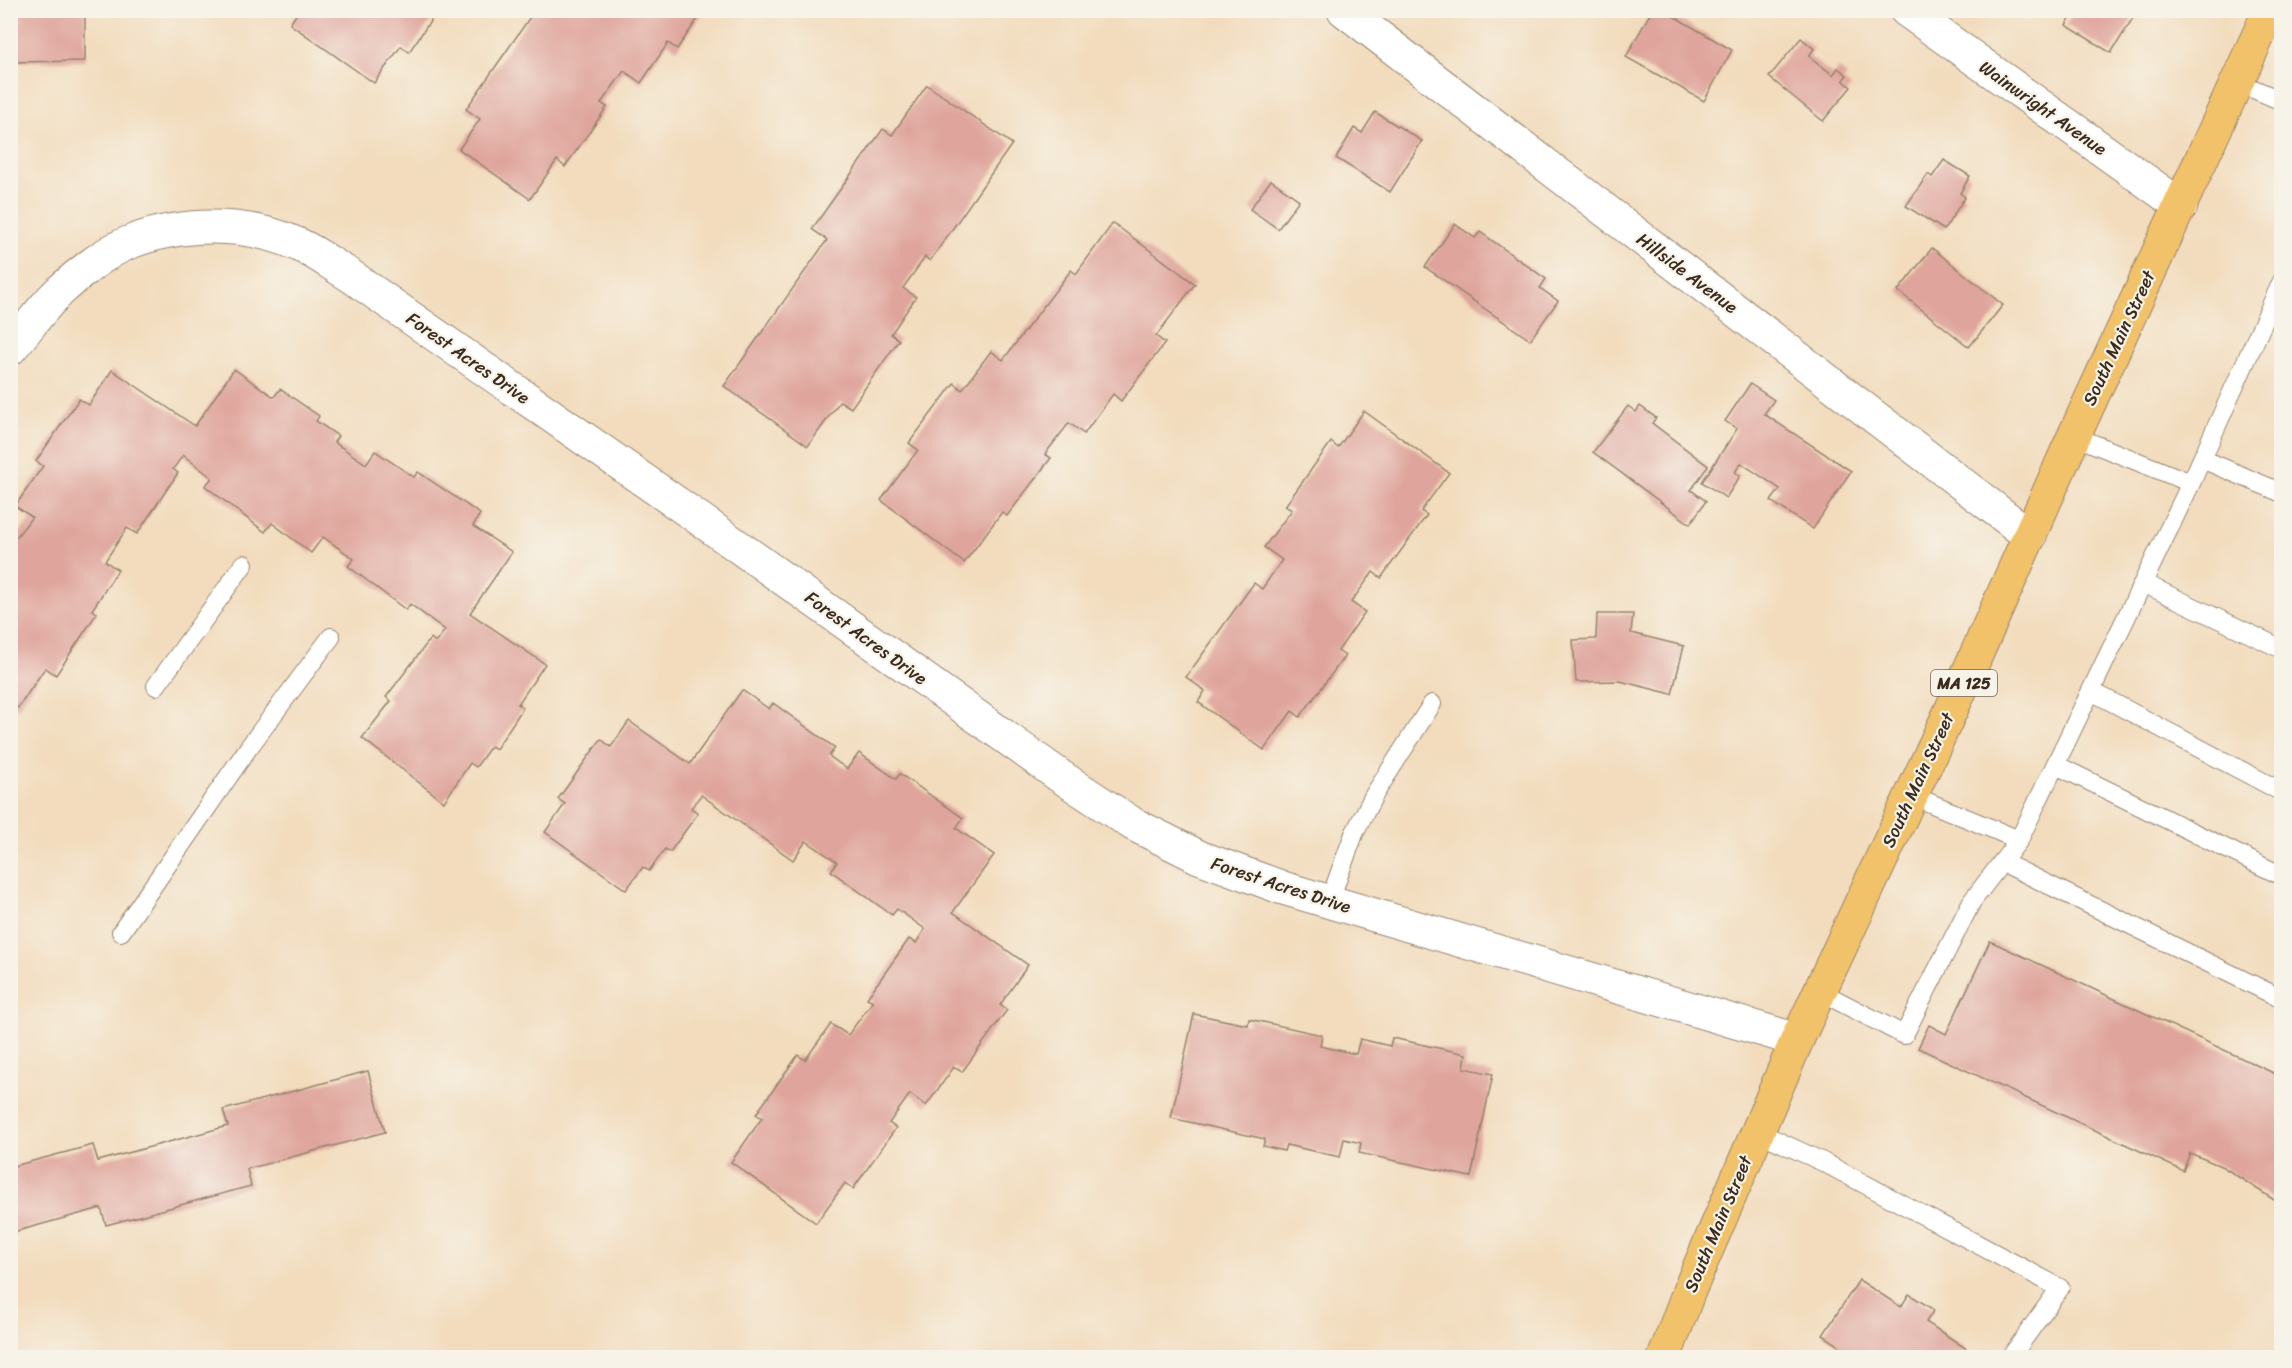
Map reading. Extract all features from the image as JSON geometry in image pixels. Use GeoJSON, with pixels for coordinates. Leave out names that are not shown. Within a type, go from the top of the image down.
{"type":"FeatureCollection","features":[{"type":"Feature","properties":{"kind":"main road","name":"South Main Street"},"geometry":{"type":"LineString","coordinates":[[1672,1354],[1689,1291],[1797,1040],[2270,10]]}},
{"type":"Feature","properties":{"kind":"street","name":"Hillside Avenue"},"geometry":{"type":"LineString","coordinates":[[1344,10],[2030,536]]}},
{"type":"Feature","properties":{"kind":"street","name":"Wainwright Avenue"},"geometry":{"type":"LineString","coordinates":[[1906,10],[2181,206]]}},
{"type":"Feature","properties":{"kind":"street","name":"Forest Acres Drive"},"geometry":{"type":"LineString","coordinates":[[10,349],[60,291],[94,264],[126,243],[166,232],[212,226],[251,230],[297,244],[367,288],[701,520],[1051,770],[1133,824],[1200,858],[1283,888],[1797,1040]]}},
{"type":"Feature","properties":{"kind":"lane"},"geometry":{"type":"LineString","coordinates":[[2237,82],[2282,101]]}},
{"type":"Feature","properties":{"kind":"lane"},"geometry":{"type":"LineString","coordinates":[[1819,991],[1904,1035],[1972,901],[2019,840],[2191,483],[2282,281]]}},
{"type":"Feature","properties":{"kind":"lane"},"geometry":{"type":"LineString","coordinates":[[2074,436],[2191,483]]}},
{"type":"Feature","properties":{"kind":"lane"},"geometry":{"type":"LineString","coordinates":[[2202,459],[2282,493]]}},
{"type":"Feature","properties":{"kind":"lane"},"geometry":{"type":"LineString","coordinates":[[156,686],[244,564]]}},
{"type":"Feature","properties":{"kind":"lane"},"geometry":{"type":"LineString","coordinates":[[2143,584],[2282,649]]}},
{"type":"Feature","properties":{"kind":"lane"},"geometry":{"type":"LineString","coordinates":[[121,932],[249,747],[331,637]]}},
{"type":"Feature","properties":{"kind":"lane"},"geometry":{"type":"LineString","coordinates":[[2091,691],[2282,792]]}},
{"type":"Feature","properties":{"kind":"lane"},"geometry":{"type":"LineString","coordinates":[[1329,902],[1354,834],[1374,795],[1432,704]]}},
{"type":"Feature","properties":{"kind":"lane"},"geometry":{"type":"LineString","coordinates":[[2056,765],[2282,876]]}},
{"type":"Feature","properties":{"kind":"lane"},"geometry":{"type":"LineString","coordinates":[[1911,795],[2019,840]]}},
{"type":"Feature","properties":{"kind":"lane"},"geometry":{"type":"LineString","coordinates":[[2002,862],[2282,999]]}},
{"type":"Feature","properties":{"kind":"lane"},"geometry":{"type":"LineString","coordinates":[[1758,1132],[1823,1162],[2060,1288],[2010,1358]]}},
{"type":"Feature","properties":{"kind":"building"},"geometry":{"type":"Polygon","coordinates":[[[10,10],[85,10],[85,61],[10,62],[10,10]]]}},
{"type":"Feature","properties":{"kind":"building"},"geometry":{"type":"Polygon","coordinates":[[[299,10],[438,10],[409,52],[401,46],[374,83],[290,24],[299,10]]]}},
{"type":"Feature","properties":{"kind":"building"},"geometry":{"type":"Polygon","coordinates":[[[535,10],[704,10],[677,49],[668,43],[641,83],[624,71],[601,103],[607,107],[565,167],[557,160],[530,199],[459,149],[480,119],[466,109],[535,10]]]}},
{"type":"Feature","properties":{"kind":"building"},"geometry":{"type":"Polygon","coordinates":[[[1459,10],[1472,10],[1468,16],[1459,10]]]}},
{"type":"Feature","properties":{"kind":"building"},"geometry":{"type":"Polygon","coordinates":[[[1652,10],[1663,10],[1732,50],[1704,101],[1626,57],[1652,10]]]}},
{"type":"Feature","properties":{"kind":"building"},"geometry":{"type":"Polygon","coordinates":[[[2075,10],[2138,10],[2111,53],[2066,25],[2075,10]]]}},
{"type":"Feature","properties":{"kind":"building"},"geometry":{"type":"Polygon","coordinates":[[[1801,38],[1814,49],[1809,56],[1833,75],[1838,68],[1847,75],[1843,80],[1851,87],[1823,121],[1769,77],[1801,38]]]}},
{"type":"Feature","properties":{"kind":"building"},"geometry":{"type":"Polygon","coordinates":[[[927,85],[1012,144],[930,261],[925,257],[903,288],[916,297],[891,334],[899,340],[851,408],[840,401],[808,446],[724,386],[827,240],[812,229],[883,129],[892,135],[927,85]]]}},
{"type":"Feature","properties":{"kind":"building"},"geometry":{"type":"Polygon","coordinates":[[[1375,112],[1422,141],[1390,192],[1336,158],[1354,128],[1362,133],[1375,112]]]}},
{"type":"Feature","properties":{"kind":"building"},"geometry":{"type":"Polygon","coordinates":[[[1944,160],[1970,176],[1960,193],[1965,197],[1944,230],[1906,206],[1928,174],[1932,177],[1944,160]]]}},
{"type":"Feature","properties":{"kind":"building"},"geometry":{"type":"Polygon","coordinates":[[[1271,180],[1299,200],[1278,229],[1250,209],[1271,180]]]}},
{"type":"Feature","properties":{"kind":"building"},"geometry":{"type":"Polygon","coordinates":[[[1113,223],[1195,284],[1156,336],[1165,343],[1121,401],[1113,394],[1084,434],[1069,423],[1045,454],[1051,458],[1007,516],[1002,512],[964,563],[881,500],[918,450],[909,443],[954,383],[962,390],[991,351],[1003,360],[1071,270],[1076,274],[1113,223]]]}},
{"type":"Feature","properties":{"kind":"building"},"geometry":{"type":"Polygon","coordinates":[[[1455,224],[1475,238],[1480,232],[1546,279],[1540,288],[1558,301],[1530,340],[1425,267],[1455,224]]]}},
{"type":"Feature","properties":{"kind":"building"},"geometry":{"type":"Polygon","coordinates":[[[1932,248],[2003,305],[1969,347],[1898,291],[1932,248]]]}},
{"type":"Feature","properties":{"kind":"building"},"geometry":{"type":"Polygon","coordinates":[[[234,369],[274,397],[280,389],[319,416],[316,421],[338,436],[334,442],[366,464],[375,451],[414,477],[418,472],[480,514],[473,526],[512,552],[470,613],[545,664],[518,704],[523,708],[496,749],[491,746],[476,767],[470,763],[444,802],[362,738],[391,701],[386,697],[431,638],[436,642],[445,630],[410,604],[406,610],[348,566],[354,559],[323,537],[311,553],[272,523],[265,532],[205,486],[212,478],[183,455],[173,469],[178,473],[137,534],[127,528],[105,561],[118,570],[92,610],[97,613],[56,675],[45,668],[18,708],[10,703],[10,545],[32,517],[15,506],[43,466],[36,461],[79,399],[89,405],[112,370],[195,426],[234,369]]]}},
{"type":"Feature","properties":{"kind":"building"},"geometry":{"type":"Polygon","coordinates":[[[1750,384],[1774,400],[1764,414],[1851,471],[1813,529],[1771,501],[1780,489],[1741,463],[1735,472],[1740,476],[1726,498],[1702,482],[1737,429],[1725,421],[1750,384]]]}},
{"type":"Feature","properties":{"kind":"building"},"geometry":{"type":"Polygon","coordinates":[[[1628,406],[1636,412],[1640,406],[1656,418],[1652,423],[1708,466],[1691,490],[1706,501],[1690,524],[1593,452],[1628,406]]]}},
{"type":"Feature","properties":{"kind":"building"},"geometry":{"type":"Polygon","coordinates":[[[1364,411],[1449,473],[1421,511],[1427,515],[1381,578],[1373,572],[1351,602],[1365,612],[1338,651],[1345,656],[1300,717],[1292,711],[1264,750],[1198,702],[1205,691],[1186,677],[1254,583],[1262,589],[1282,560],[1264,547],[1292,510],[1285,506],[1331,442],[1338,448],[1364,411]]]}},
{"type":"Feature","properties":{"kind":"building"},"geometry":{"type":"Polygon","coordinates":[[[1597,614],[1633,614],[1631,633],[1684,646],[1672,694],[1620,681],[1576,682],[1573,640],[1596,639],[1597,614]]]}},
{"type":"Feature","properties":{"kind":"building"},"geometry":{"type":"Polygon","coordinates":[[[742,690],[769,709],[773,703],[835,748],[829,756],[847,769],[859,753],[896,779],[900,774],[963,818],[956,828],[994,855],[953,912],[1028,965],[1000,1005],[1007,1010],[962,1072],[954,1067],[926,1106],[910,1094],[889,1123],[896,1128],[853,1189],[845,1183],[816,1223],[731,1162],[762,1118],[756,1114],[798,1055],[805,1060],[831,1024],[848,1035],[873,1001],[867,998],[909,939],[916,943],[925,929],[897,909],[892,915],[831,871],[837,862],[806,841],[793,860],[701,795],[691,808],[698,813],[670,852],[665,849],[649,871],[643,867],[626,890],[545,832],[565,804],[558,799],[601,739],[611,747],[629,721],[690,764],[742,690]]]}},
{"type":"Feature","properties":{"kind":"building"},"geometry":{"type":"Polygon","coordinates":[[[1990,941],[2282,1077],[2282,1205],[2223,1167],[2190,1153],[2183,1171],[1918,1048],[1929,1025],[1946,1034],[1990,941]]]}},
{"type":"Feature","properties":{"kind":"building"},"geometry":{"type":"Polygon","coordinates":[[[1194,1014],[1248,1025],[1249,1019],[1322,1035],[1320,1046],[1356,1054],[1360,1039],[1390,1046],[1392,1038],[1466,1054],[1464,1068],[1493,1074],[1471,1177],[1359,1153],[1361,1143],[1344,1139],[1340,1157],[1286,1145],[1284,1151],[1263,1146],[1265,1139],[1171,1118],[1194,1014]]]}},
{"type":"Feature","properties":{"kind":"building"},"geometry":{"type":"Polygon","coordinates":[[[368,1071],[385,1132],[247,1169],[251,1186],[106,1225],[101,1208],[10,1233],[10,1167],[93,1145],[98,1161],[228,1126],[223,1110],[368,1071]]]}},
{"type":"Feature","properties":{"kind":"building"},"geometry":{"type":"Polygon","coordinates":[[[1859,1280],[1901,1307],[1909,1294],[1934,1310],[1926,1322],[1967,1349],[1961,1358],[1858,1358],[1823,1335],[1859,1280]]]}}]}
